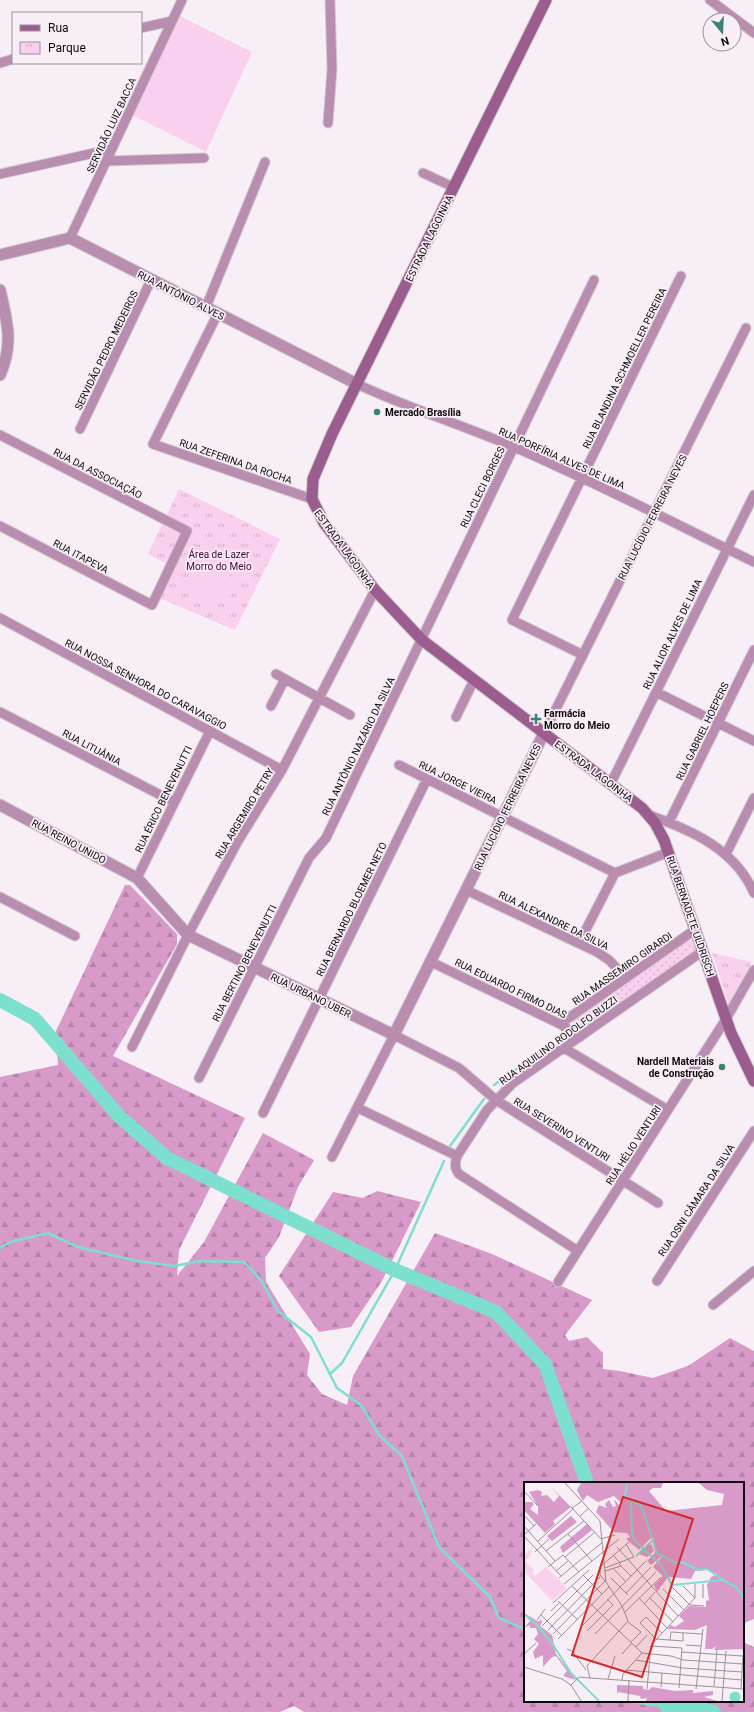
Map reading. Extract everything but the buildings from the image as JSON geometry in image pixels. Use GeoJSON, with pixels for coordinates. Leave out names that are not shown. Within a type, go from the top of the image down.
{"type":"FeatureCollection","features":[{"type":"Feature","properties":{"kind":"main road","name":"ESTRADA LAGOINHA"},"geometry":{"type":"LineString","coordinates":[[546,0],[316,470],[312,490],[312,499],[324,523],[375,590],[422,640],[611,783],[649,815]]}},
{"type":"Feature","properties":{"kind":"main road","name":"RUA BERNADETE ULDRISCH"},"geometry":{"type":"LineString","coordinates":[[649,815],[660,831],[669,852],[726,1019]]}},
{"type":"Feature","properties":{"kind":"main road"},"geometry":{"type":"LineString","coordinates":[[726,1019],[754,1081]]}},
{"type":"Feature","properties":{"kind":"street","name":"SERVIDÃO LUIZ BACCA"},"geometry":{"type":"LineString","coordinates":[[70,238],[182,0]]}},
{"type":"Feature","properties":{"kind":"street"},"geometry":{"type":"LineString","coordinates":[[328,123],[332,69],[330,0]]}},
{"type":"Feature","properties":{"kind":"street"},"geometry":{"type":"LineString","coordinates":[[710,0],[754,34]]}},
{"type":"Feature","properties":{"kind":"street"},"geometry":{"type":"LineString","coordinates":[[142,28],[172,21]]}},
{"type":"Feature","properties":{"kind":"street"},"geometry":{"type":"LineString","coordinates":[[0,63],[12,60]]}},
{"type":"Feature","properties":{"kind":"street"},"geometry":{"type":"LineString","coordinates":[[0,174],[112,150]]}},
{"type":"Feature","properties":{"kind":"street"},"geometry":{"type":"LineString","coordinates":[[106,161],[204,158]]}},
{"type":"Feature","properties":{"kind":"street"},"geometry":{"type":"LineString","coordinates":[[206,307],[265,162]]}},
{"type":"Feature","properties":{"kind":"street"},"geometry":{"type":"LineString","coordinates":[[423,173],[454,187]]}},
{"type":"Feature","properties":{"kind":"street"},"geometry":{"type":"LineString","coordinates":[[0,255],[70,238]]}},
{"type":"Feature","properties":{"kind":"street","name":"RUA ANTÔNIO ALVES"},"geometry":{"type":"LineString","coordinates":[[70,238],[357,384]]}},
{"type":"Feature","properties":{"kind":"street","name":"RUA BLANDINA SCHMOELLER PEREIRA"},"geometry":{"type":"LineString","coordinates":[[583,655],[512,620],[681,276]]}},
{"type":"Feature","properties":{"kind":"street","name":"SERVIDÃO PEDRO MEDEIROS"},"geometry":{"type":"LineString","coordinates":[[80,429],[151,280]]}},
{"type":"Feature","properties":{"kind":"street","name":"RUA CLECI BORGES"},"geometry":{"type":"LineString","coordinates":[[422,640],[594,280]]}},
{"type":"Feature","properties":{"kind":"street"},"geometry":{"type":"LineString","coordinates":[[0,290],[8,327],[5,343],[7,357],[0,375]]}},
{"type":"Feature","properties":{"kind":"street","name":"RUA ZEFERINA DA ROCHA"},"geometry":{"type":"LineString","coordinates":[[218,313],[153,444],[312,499]]}},
{"type":"Feature","properties":{"kind":"street","name":"RUA LUCÍDIO FERREIRA NEVES"},"geometry":{"type":"LineString","coordinates":[[332,1157],[431,962],[746,328]]}},
{"type":"Feature","properties":{"kind":"street","name":"RUA PORFÍRIA ALVES DE LIMA"},"geometry":{"type":"LineString","coordinates":[[357,384],[398,403],[514,447],[582,478],[754,562]]}},
{"type":"Feature","properties":{"kind":"street","name":"RUA DA ASSOCIAÇÃO"},"geometry":{"type":"LineString","coordinates":[[0,435],[187,531],[152,605]]}},
{"type":"Feature","properties":{"kind":"street","name":"RUA ALIOR ALVES DE LIMA"},"geometry":{"type":"LineString","coordinates":[[611,783],[754,495]]}},
{"type":"Feature","properties":{"kind":"street","name":"RUA ITAPEVA"},"geometry":{"type":"LineString","coordinates":[[0,526],[152,605]]}},
{"type":"Feature","properties":{"kind":"street","name":"RUA ARGEMIRO PETRY"},"geometry":{"type":"LineString","coordinates":[[132,1047],[188,935],[238,842],[282,770],[375,590]]}},
{"type":"Feature","properties":{"kind":"street","name":"RUA NOSSA SENHORA DO CARAVAGGIO"},"geometry":{"type":"LineString","coordinates":[[0,618],[282,770]]}},
{"type":"Feature","properties":{"kind":"street","name":"RUA ANTÔNIO NAZÁRIO DA SILVA"},"geometry":{"type":"LineString","coordinates":[[309,858],[322,846],[422,640]]}},
{"type":"Feature","properties":{"kind":"street","name":"RUA GABRIEL HOEPERS"},"geometry":{"type":"LineString","coordinates":[[669,822],[754,650]]}},
{"type":"Feature","properties":{"kind":"street"},"geometry":{"type":"LineString","coordinates":[[276,674],[350,715]]}},
{"type":"Feature","properties":{"kind":"street"},"geometry":{"type":"LineString","coordinates":[[271,706],[285,679]]}},
{"type":"Feature","properties":{"kind":"street"},"geometry":{"type":"LineString","coordinates":[[456,717],[474,680]]}},
{"type":"Feature","properties":{"kind":"street"},"geometry":{"type":"LineString","coordinates":[[656,692],[754,741]]}},
{"type":"Feature","properties":{"kind":"street","name":"RUA LITUÂNIA"},"geometry":{"type":"LineString","coordinates":[[0,712],[174,802]]}},
{"type":"Feature","properties":{"kind":"street","name":"RUA ÉRICO BENEVENUTTI"},"geometry":{"type":"LineString","coordinates":[[137,878],[210,731]]}},
{"type":"Feature","properties":{"kind":"street","name":"RUA JORGE VIEIRA"},"geometry":{"type":"LineString","coordinates":[[399,765],[503,816],[615,874]]}},
{"type":"Feature","properties":{"kind":"street","name":"RUA BERNARDO BLOEMER NETO"},"geometry":{"type":"LineString","coordinates":[[263,1113],[428,779]]}},
{"type":"Feature","properties":{"kind":"street"},"geometry":{"type":"LineString","coordinates":[[726,854],[754,798]]}},
{"type":"Feature","properties":{"kind":"street","name":"RUA REINO UNIDO"},"geometry":{"type":"LineString","coordinates":[[0,805],[137,878]]}},
{"type":"Feature","properties":{"kind":"street","name":"ESTRADA LAGOINHA"},"geometry":{"type":"LineString","coordinates":[[649,815],[669,822],[705,840],[726,854],[742,871],[754,893]]}},
{"type":"Feature","properties":{"kind":"street"},"geometry":{"type":"LineString","coordinates":[[579,943],[615,874],[669,852]]}},
{"type":"Feature","properties":{"kind":"street","name":"RUA BERTINO BENEVENUTTI"},"geometry":{"type":"LineString","coordinates":[[199,1078],[309,858]]}},
{"type":"Feature","properties":{"kind":"street","name":"RUA URBANO UBER"},"geometry":{"type":"LineString","coordinates":[[137,878],[188,935],[459,1068],[496,1100]]}},
{"type":"Feature","properties":{"kind":"street","name":"RUA ALEXANDRE DA SILVA"},"geometry":{"type":"LineString","coordinates":[[466,890],[579,943],[609,960],[626,978]]}},
{"type":"Feature","properties":{"kind":"street"},"geometry":{"type":"LineString","coordinates":[[0,896],[74,936]]}},
{"type":"Feature","properties":{"kind":"street","name":"RUA MASSEMIRO GIRARDI"},"geometry":{"type":"LineString","coordinates":[[560,1024],[696,929]]}},
{"type":"Feature","properties":{"kind":"street","name":"RUA AQUILINO RODOLFO BUZZI"},"geometry":{"type":"LineString","coordinates":[[578,1250],[459,1174],[456,1171],[455,1164],[457,1156],[478,1122],[496,1100],[513,1083],[703,951]]}},
{"type":"Feature","properties":{"kind":"street","name":"RUA EDUARDO FIRMO DIAS"},"geometry":{"type":"LineString","coordinates":[[431,962],[560,1024],[580,1037]]}},
{"type":"Feature","properties":{"kind":"street"},"geometry":{"type":"LineString","coordinates":[[726,1019],[754,970]]}},
{"type":"Feature","properties":{"kind":"street","name":"RUA HÉLIO VENTURI"},"geometry":{"type":"LineString","coordinates":[[558,1282],[726,1019]]}},
{"type":"Feature","properties":{"kind":"street"},"geometry":{"type":"LineString","coordinates":[[564,1048],[668,1110]]}},
{"type":"Feature","properties":{"kind":"street","name":"RUA SEVERINO VENTURI"},"geometry":{"type":"LineString","coordinates":[[496,1100],[658,1203]]}},
{"type":"Feature","properties":{"kind":"street"},"geometry":{"type":"LineString","coordinates":[[358,1108],[457,1156]]}},
{"type":"Feature","properties":{"kind":"street","name":"RUA OSNI CÂMARA DA SILVA"},"geometry":{"type":"LineString","coordinates":[[657,1281],[754,1131]]}},
{"type":"Feature","properties":{"kind":"street"},"geometry":{"type":"LineString","coordinates":[[713,1305],[754,1271]]}},
{"type":"Feature","properties":{"kind":"green space"},"geometry":{"type":"Polygon","coordinates":[[[180,16],[252,52],[206,152],[132,115],[180,16]]]}},
{"type":"Feature","properties":{"kind":"green space","name":"Área de Lazer Morro do Meio"},"geometry":{"type":"Polygon","coordinates":[[[179,489],[280,539],[235,630],[159,598],[173,567],[148,554],[179,489]]]}},
{"type":"Feature","properties":{"kind":"green space"},"geometry":{"type":"Polygon","coordinates":[[[211,544],[232,595],[203,608],[181,557],[211,544]]]}},
{"type":"Feature","properties":{"kind":"green space"},"geometry":{"type":"Polygon","coordinates":[[[238,544],[250,574],[233,581],[221,551],[238,544]]]}},
{"type":"Feature","properties":{"kind":"green space"},"geometry":{"type":"Polygon","coordinates":[[[125,885],[130,885],[177,934],[177,944],[113,1056],[245,1118],[179,1250],[177,1276],[204,1242],[263,1133],[314,1160],[298,1187],[279,1237],[265,1258],[266,1282],[310,1354],[307,1375],[322,1394],[347,1405],[353,1376],[435,1233],[492,1254],[592,1300],[565,1335],[569,1341],[587,1337],[603,1353],[603,1369],[653,1378],[688,1366],[730,1338],[754,1351],[754,1619],[744,1623],[744,1482],[524,1482],[524,1702],[744,1702],[744,1642],[754,1647],[754,1712],[304,1712],[294,1706],[280,1712],[0,1712],[0,1077],[58,1065],[56,1031],[125,885]]]}},
{"type":"Feature","properties":{"kind":"green space"},"geometry":{"type":"Polygon","coordinates":[[[689,939],[694,943],[695,952],[581,1029],[575,1028],[573,1024],[574,1019],[689,939]]]}},
{"type":"Feature","properties":{"kind":"green space"},"geometry":{"type":"Polygon","coordinates":[[[712,953],[752,962],[729,1005],[712,953]]]}},
{"type":"Feature","properties":{"kind":"green space"},"geometry":{"type":"Polygon","coordinates":[[[377,1191],[421,1202],[382,1281],[351,1327],[319,1332],[279,1276],[333,1192],[363,1198],[377,1191]]]}},
{"type":"Feature","properties":{"kind":"waterway"},"geometry":{"type":"LineString","coordinates":[[0,1000],[35,1019],[119,1116],[167,1158],[395,1270],[496,1312],[545,1364],[587,1482]]}},
{"type":"Feature","properties":{"kind":"waterway"},"geometry":{"type":"LineString","coordinates":[[494,1085],[551,1045]]}},
{"type":"Feature","properties":{"kind":"waterway"},"geometry":{"type":"LineString","coordinates":[[450,1146],[484,1099]]}},
{"type":"Feature","properties":{"kind":"waterway"},"geometry":{"type":"LineString","coordinates":[[330,1374],[342,1363],[395,1270],[444,1161]]}},
{"type":"Feature","properties":{"kind":"waterway"},"geometry":{"type":"LineString","coordinates":[[0,1248],[10,1242],[48,1233],[78,1247],[137,1261],[175,1266],[199,1261],[244,1262],[261,1280],[278,1311],[311,1337],[337,1388],[361,1405],[379,1435],[402,1456],[439,1547],[490,1597],[499,1618],[524,1629]]}},
{"type":"Feature","properties":{"kind":"waterway"},"geometry":{"type":"LineString","coordinates":[[633,1702],[667,1707]]}},
{"type":"Feature","properties":{"kind":"waterway"},"geometry":{"type":"LineString","coordinates":[[664,1702],[667,1707],[714,1712]]}},
{"type":"Feature","properties":{"kind":"place","name":"Mercado Brasília"},"geometry":{"type":"Point","coordinates":[377,412]}},
{"type":"Feature","properties":{"kind":"place","name":"Farmácia Morro do Meio"},"geometry":{"type":"Point","coordinates":[536,719]}},
{"type":"Feature","properties":{"kind":"place","name":"Nardell Materiais de Construção"},"geometry":{"type":"Point","coordinates":[722,1067]}}]}
